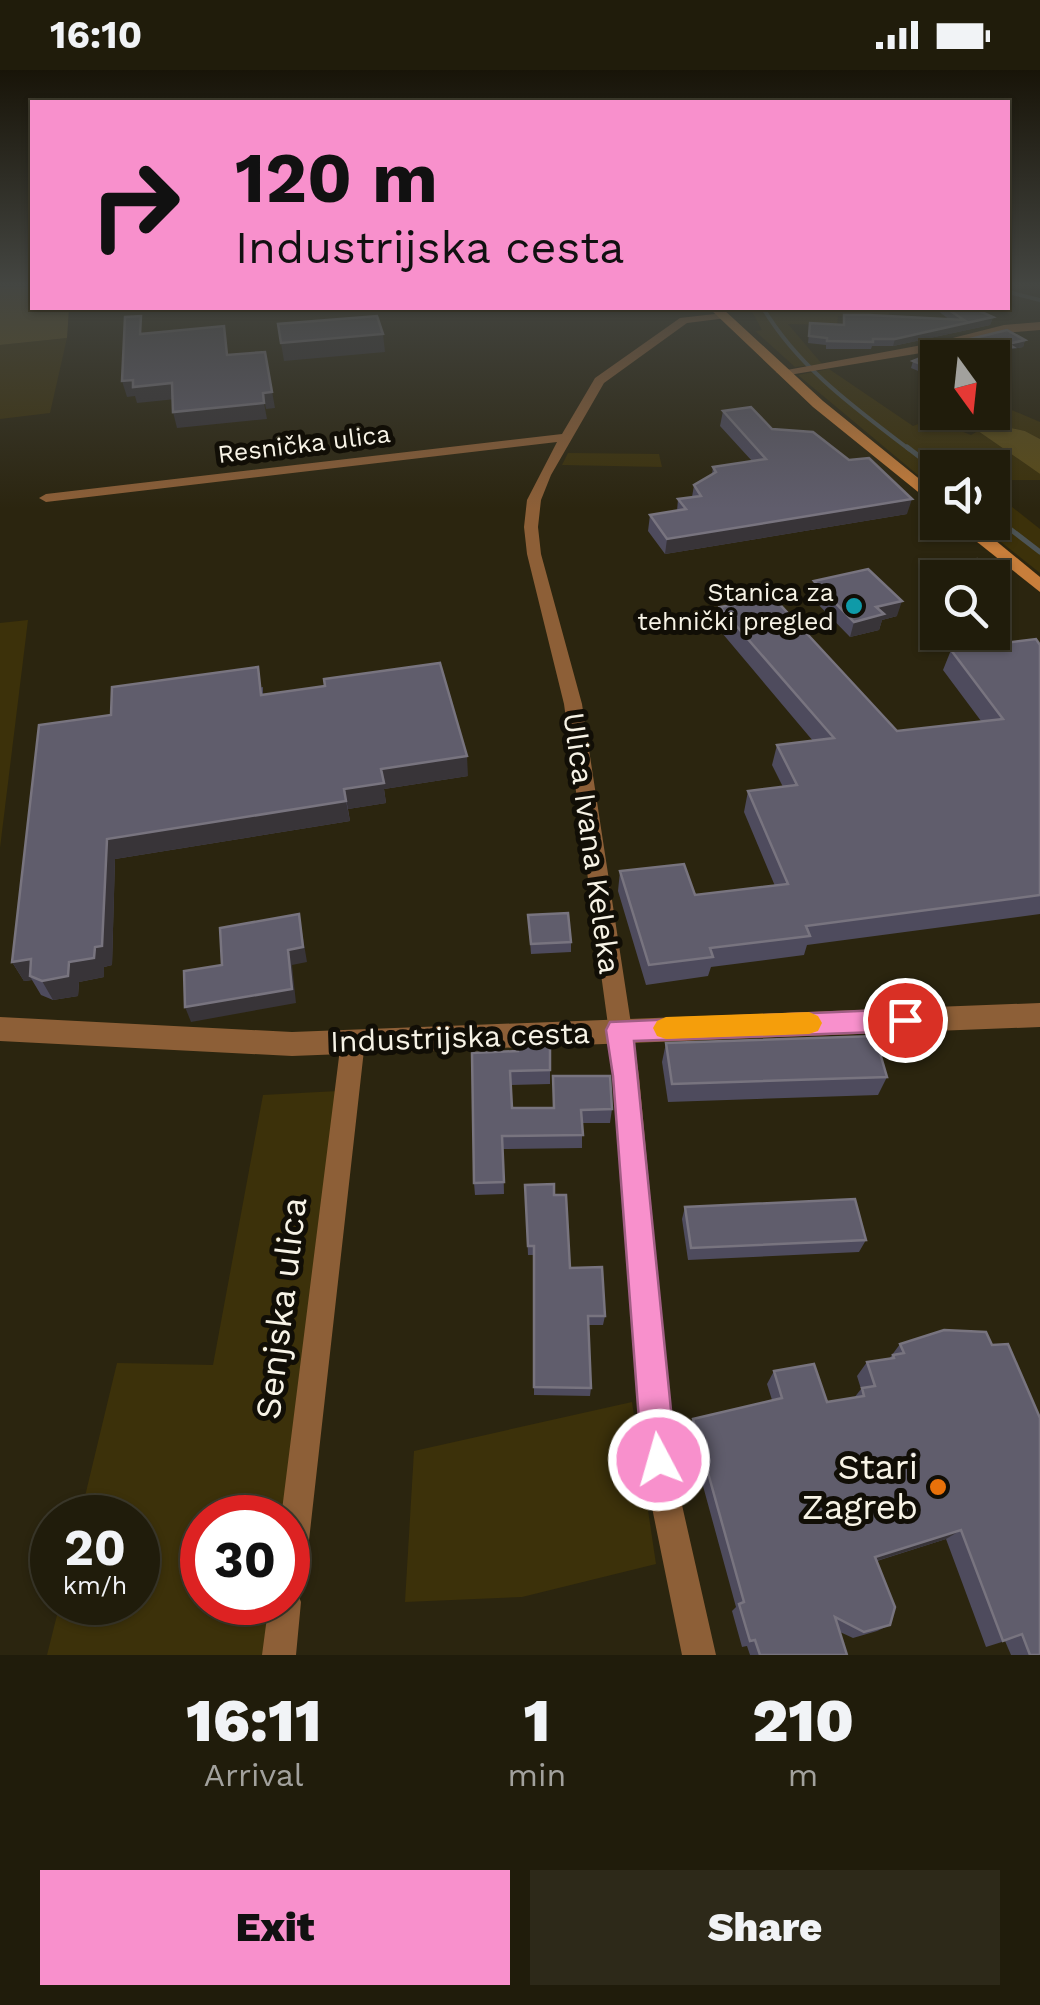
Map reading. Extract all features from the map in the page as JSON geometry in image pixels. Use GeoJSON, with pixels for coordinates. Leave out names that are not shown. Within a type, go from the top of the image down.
{"type":"FeatureCollection","features":[{"type":"Feature","properties":{"kind":"main road"},"geometry":{"type":"LineString","coordinates":[[779,361],[920,487]]}},
{"type":"Feature","properties":{"kind":"main road"},"geometry":{"type":"LineString","coordinates":[[983,540],[1040,586]]}},
{"type":"Feature","properties":{"kind":"street","name":"Ulica Ivana Keleka"},"geometry":{"type":"LineString","coordinates":[[627,361],[599,381],[538,487],[532,541],[569,678],[628,1094],[658,1452],[699,1655]]}},
{"type":"Feature","properties":{"kind":"street"},"geometry":{"type":"LineString","coordinates":[[791,370],[853,361]]}},
{"type":"Feature","properties":{"kind":"street","name":"Resnička ulica"},"geometry":{"type":"LineString","coordinates":[[46,498],[567,437]]}},
{"type":"Feature","properties":{"kind":"street","name":"Industrijska cesta"},"geometry":{"type":"LineString","coordinates":[[0,1030],[226,1043],[1040,1015]]}},
{"type":"Feature","properties":{"kind":"street","name":"Senjska ulica"},"geometry":{"type":"LineString","coordinates":[[299,1495],[353,1041]]}},
{"type":"Feature","properties":{"kind":"street"},"geometry":{"type":"LineString","coordinates":[[279,1655],[282,1625]]}},
{"type":"Feature","properties":{"kind":"shaded area"},"geometry":{"type":"Polygon","coordinates":[[[0,361],[62,361],[50,413],[0,419],[0,361]]]}},
{"type":"Feature","properties":{"kind":"shaded area"},"geometry":{"type":"Polygon","coordinates":[[[788,361],[822,364],[795,367],[788,361]]]}},
{"type":"Feature","properties":{"kind":"shaded area"},"geometry":{"type":"Polygon","coordinates":[[[829,369],[913,426],[920,423],[920,430],[958,430],[971,435],[978,431],[1005,450],[920,450],[920,477],[798,375],[829,369]]]}},
{"type":"Feature","properties":{"kind":"shaded area"},"geometry":{"type":"Polygon","coordinates":[[[1010,409],[1040,422],[1040,439],[1010,428],[1010,409]]]}},
{"type":"Feature","properties":{"kind":"shaded area"},"geometry":{"type":"Polygon","coordinates":[[[1010,428],[1040,439],[1040,474],[1010,450],[978,431],[1010,428]]]}},
{"type":"Feature","properties":{"kind":"shaded area"},"geometry":{"type":"Polygon","coordinates":[[[568,453],[659,454],[662,467],[562,465],[568,453]]]}},
{"type":"Feature","properties":{"kind":"shaded area"},"geometry":{"type":"Polygon","coordinates":[[[1010,453],[1040,474],[1040,480],[1010,480],[1010,453]]]}},
{"type":"Feature","properties":{"kind":"shaded area"},"geometry":{"type":"Polygon","coordinates":[[[1010,505],[1040,529],[1040,573],[998,540],[1010,540],[1010,505]]]}},
{"type":"Feature","properties":{"kind":"shaded area"},"geometry":{"type":"Polygon","coordinates":[[[28,620],[0,848],[0,623],[28,620]]]}},
{"type":"Feature","properties":{"kind":"shaded area"},"geometry":{"type":"Polygon","coordinates":[[[338,1091],[294,1495],[180,1495],[180,1625],[279,1625],[276,1655],[47,1655],[54,1625],[160,1625],[160,1495],[85,1495],[117,1363],[213,1365],[263,1095],[338,1091]]]}},
{"type":"Feature","properties":{"kind":"shaded area"},"geometry":{"type":"Polygon","coordinates":[[[632,1402],[656,1564],[522,1597],[405,1602],[414,1451],[632,1402]]]}},
{"type":"Feature","properties":{"kind":"building"},"geometry":{"type":"Polygon","coordinates":[[[123,361],[267,361],[272,392],[263,393],[264,403],[173,412],[172,383],[133,387],[133,380],[122,381],[123,361]]]}},
{"type":"Feature","properties":{"kind":"building"},"geometry":{"type":"Polygon","coordinates":[[[751,407],[772,429],[813,432],[849,460],[869,458],[912,499],[667,539],[650,515],[686,509],[678,499],[701,496],[694,485],[716,472],[713,467],[766,459],[723,411],[751,407]]]}},
{"type":"Feature","properties":{"kind":"building"},"geometry":{"type":"Polygon","coordinates":[[[868,569],[902,601],[876,607],[884,614],[854,622],[814,581],[868,569]]]}},
{"type":"Feature","properties":{"kind":"building"},"geometry":{"type":"Polygon","coordinates":[[[773,597],[897,731],[1003,719],[951,650],[1010,650],[1010,642],[1036,639],[1040,645],[1040,895],[806,926],[810,936],[710,948],[713,957],[649,965],[620,871],[684,864],[695,895],[788,884],[748,791],[797,785],[777,745],[834,738],[720,607],[773,597]]]}},
{"type":"Feature","properties":{"kind":"building"},"geometry":{"type":"Polygon","coordinates":[[[440,663],[467,756],[381,769],[384,783],[344,789],[346,801],[107,839],[102,946],[95,947],[94,958],[69,962],[68,976],[42,981],[30,976],[31,959],[12,962],[39,725],[111,715],[112,687],[258,667],[261,695],[325,686],[324,679],[440,663]]]}},
{"type":"Feature","properties":{"kind":"building"},"geometry":{"type":"Polygon","coordinates":[[[568,913],[571,942],[531,944],[528,915],[568,913]]]}},
{"type":"Feature","properties":{"kind":"building"},"geometry":{"type":"Polygon","coordinates":[[[299,914],[303,947],[288,950],[292,989],[185,1007],[184,971],[222,965],[220,928],[299,914]]]}},
{"type":"Feature","properties":{"kind":"building"},"geometry":{"type":"Polygon","coordinates":[[[875,1036],[887,1077],[672,1084],[666,1043],[875,1036]]]}},
{"type":"Feature","properties":{"kind":"building"},"geometry":{"type":"Polygon","coordinates":[[[518,1041],[550,1041],[550,1070],[510,1071],[512,1108],[554,1108],[553,1076],[610,1076],[612,1109],[581,1110],[583,1135],[502,1136],[504,1182],[474,1183],[472,1053],[518,1051],[518,1041]]]}},
{"type":"Feature","properties":{"kind":"building"},"geometry":{"type":"Polygon","coordinates":[[[554,1184],[554,1195],[566,1195],[570,1268],[602,1267],[605,1316],[588,1316],[591,1388],[534,1387],[534,1246],[528,1246],[525,1185],[554,1184]]]}},
{"type":"Feature","properties":{"kind":"building"},"geometry":{"type":"Polygon","coordinates":[[[855,1199],[866,1240],[691,1248],[685,1207],[855,1199]]]}},
{"type":"Feature","properties":{"kind":"building"},"geometry":{"type":"Polygon","coordinates":[[[944,1330],[986,1332],[992,1345],[1008,1344],[1040,1418],[1040,1655],[1030,1655],[1022,1634],[1003,1641],[961,1530],[875,1557],[895,1607],[890,1625],[864,1632],[835,1617],[847,1655],[760,1655],[755,1640],[750,1641],[739,1604],[744,1602],[693,1419],[782,1398],[774,1371],[814,1364],[827,1402],[864,1396],[862,1388],[875,1386],[867,1362],[894,1358],[893,1355],[904,1353],[900,1344],[944,1330]]]}},
{"type":"Feature","properties":{"kind":"waterway"},"geometry":{"type":"LineString","coordinates":[[804,361],[910,450]]}},
{"type":"Feature","properties":{"kind":"waterway"},"geometry":{"type":"LineString","coordinates":[[907,447],[920,457]]}},
{"type":"Feature","properties":{"kind":"waterway"},"geometry":{"type":"LineString","coordinates":[[1010,529],[1040,552]]}},
{"type":"Feature","properties":{"kind":"slow traffic"},"geometry":{"type":"LineString","coordinates":[[666,1028],[809,1023]]}},
{"type":"Feature","properties":{"kind":"place","name":"Stanica za tehnički pregled"},"geometry":{"type":"Point","coordinates":[854,606]}},
{"type":"Feature","properties":{"kind":"place","name":"Stari Zagreb"},"geometry":{"type":"Point","coordinates":[938,1487]}},
{"type":"Feature","properties":{"kind":"route"},"geometry":{"type":"LineString","coordinates":[[659,1460],[619,1030],[905,1020]]}}]}
